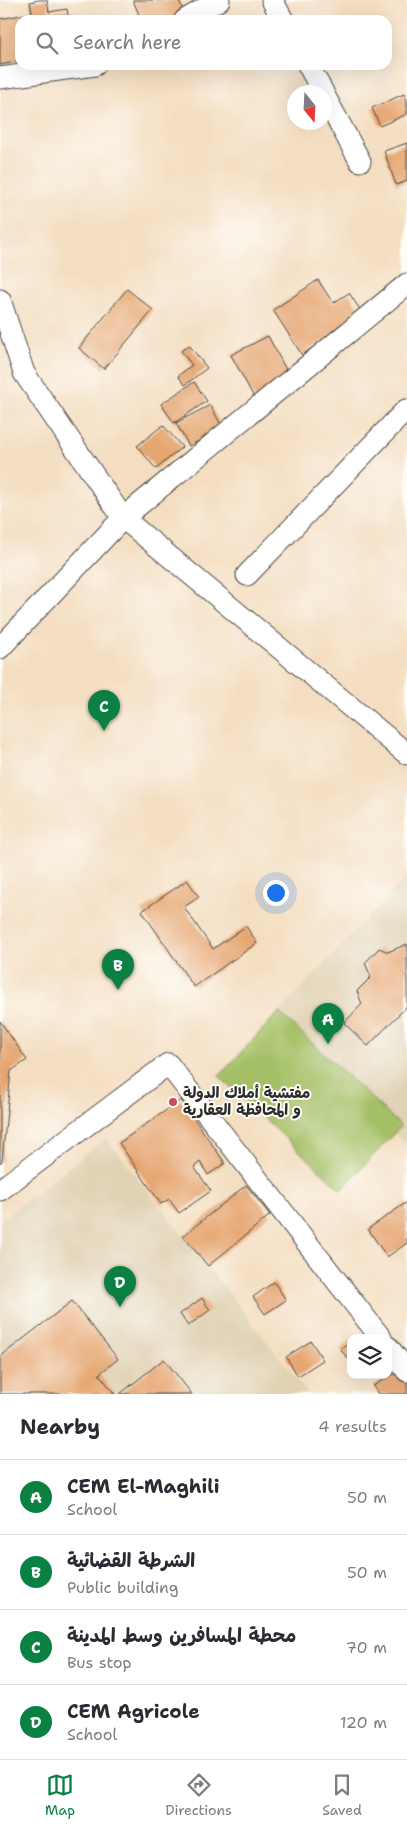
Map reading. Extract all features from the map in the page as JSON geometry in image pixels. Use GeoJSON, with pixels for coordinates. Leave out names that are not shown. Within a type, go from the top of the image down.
{"type":"FeatureCollection","features":[{"type":"Feature","properties":{"kind":"street"},"geometry":{"type":"LineString","coordinates":[[194,15],[219,0]]}},
{"type":"Feature","properties":{"kind":"street"},"geometry":{"type":"LineString","coordinates":[[272,0],[280,15]]}},
{"type":"Feature","properties":{"kind":"street"},"geometry":{"type":"LineString","coordinates":[[0,78],[58,70]]}},
{"type":"Feature","properties":{"kind":"street"},"geometry":{"type":"LineString","coordinates":[[311,70],[319,85]]}},
{"type":"Feature","properties":{"kind":"street"},"geometry":{"type":"LineString","coordinates":[[332,109],[360,161]]}},
{"type":"Feature","properties":{"kind":"street"},"geometry":{"type":"LineString","coordinates":[[0,648],[123,518],[407,284]]}},
{"type":"Feature","properties":{"kind":"street"},"geometry":{"type":"LineString","coordinates":[[0,300],[24,373],[123,518],[407,754]]}},
{"type":"Feature","properties":{"kind":"street"},"geometry":{"type":"LineString","coordinates":[[247,575],[407,411]]}},
{"type":"Feature","properties":{"kind":"street"},"geometry":{"type":"LineString","coordinates":[[0,1190],[168,1064],[378,1334]]}},
{"type":"Feature","properties":{"kind":"street"},"geometry":{"type":"LineString","coordinates":[[392,1352],[407,1371]]}},
{"type":"Feature","properties":{"kind":"shaded area"},"geometry":{"type":"Polygon","coordinates":[[[407,876],[407,1144],[395,1133],[341,1190],[219,1076],[407,876]]]}},
{"type":"Feature","properties":{"kind":"shaded area"},"geometry":{"type":"Polygon","coordinates":[[[106,1138],[308,1394],[0,1394],[0,1221],[106,1138]]]}},
{"type":"Feature","properties":{"kind":"green space"},"geometry":{"type":"Polygon","coordinates":[[[279,1012],[401,1126],[341,1190],[219,1076],[279,1012]]]}},
{"type":"Feature","properties":{"kind":"building"},"geometry":{"type":"Polygon","coordinates":[[[47,0],[49,12],[67,9],[68,15],[21,15],[32,13],[30,2],[47,0]]]}},
{"type":"Feature","properties":{"kind":"building"},"geometry":{"type":"Polygon","coordinates":[[[133,0],[179,0],[184,13],[179,15],[139,15],[133,0]]]}},
{"type":"Feature","properties":{"kind":"building"},"geometry":{"type":"Polygon","coordinates":[[[15,16],[15,62],[0,65],[0,19],[15,16]]]}},
{"type":"Feature","properties":{"kind":"building"},"geometry":{"type":"Polygon","coordinates":[[[404,94],[407,100],[407,114],[380,126],[372,108],[404,94]]]}},
{"type":"Feature","properties":{"kind":"building"},"geometry":{"type":"Polygon","coordinates":[[[407,143],[407,181],[396,185],[384,151],[407,143]]]}},
{"type":"Feature","properties":{"kind":"building"},"geometry":{"type":"Polygon","coordinates":[[[318,280],[333,303],[349,293],[363,314],[302,355],[273,310],[318,280]]]}},
{"type":"Feature","properties":{"kind":"building"},"geometry":{"type":"Polygon","coordinates":[[[127,289],[153,310],[104,369],[79,348],[127,289]]]}},
{"type":"Feature","properties":{"kind":"building"},"geometry":{"type":"Polygon","coordinates":[[[268,336],[291,379],[255,399],[231,355],[268,336]]]}},
{"type":"Feature","properties":{"kind":"building"},"geometry":{"type":"Polygon","coordinates":[[[189,345],[207,368],[185,385],[178,376],[192,365],[181,351],[189,345]]]}},
{"type":"Feature","properties":{"kind":"building"},"geometry":{"type":"Polygon","coordinates":[[[194,382],[207,401],[174,423],[161,404],[194,382]]]}},
{"type":"Feature","properties":{"kind":"building"},"geometry":{"type":"Polygon","coordinates":[[[210,405],[223,428],[189,446],[176,423],[210,405]]]}},
{"type":"Feature","properties":{"kind":"building"},"geometry":{"type":"Polygon","coordinates":[[[163,425],[182,447],[156,469],[137,446],[163,425]]]}},
{"type":"Feature","properties":{"kind":"building"},"geometry":{"type":"Polygon","coordinates":[[[187,880],[199,897],[184,907],[213,949],[246,926],[257,943],[194,987],[142,911],[187,880]]]}},
{"type":"Feature","properties":{"kind":"building"},"geometry":{"type":"Polygon","coordinates":[[[407,944],[407,1006],[368,1046],[344,1023],[362,1004],[357,991],[371,977],[365,963],[379,948],[388,952],[407,944]]]}},
{"type":"Feature","properties":{"kind":"building"},"geometry":{"type":"Polygon","coordinates":[[[0,1021],[27,1060],[11,1071],[2,1161],[0,1163],[0,1021]]]}},
{"type":"Feature","properties":{"kind":"building"},"geometry":{"type":"Polygon","coordinates":[[[181,1100],[225,1163],[208,1175],[200,1162],[194,1167],[211,1191],[179,1213],[169,1199],[161,1204],[119,1143],[181,1100]]]}},
{"type":"Feature","properties":{"kind":"building"},"geometry":{"type":"Polygon","coordinates":[[[246,1185],[270,1215],[208,1266],[183,1236],[246,1185]]]}},
{"type":"Feature","properties":{"kind":"building"},"geometry":{"type":"Polygon","coordinates":[[[407,1202],[407,1243],[387,1257],[368,1229],[407,1202]]]}},
{"type":"Feature","properties":{"kind":"building"},"geometry":{"type":"Polygon","coordinates":[[[274,1282],[286,1300],[265,1314],[253,1297],[274,1282]]]}},
{"type":"Feature","properties":{"kind":"building"},"geometry":{"type":"Polygon","coordinates":[[[202,1298],[210,1310],[188,1326],[180,1314],[202,1298]]]}},
{"type":"Feature","properties":{"kind":"building"},"geometry":{"type":"Polygon","coordinates":[[[72,1301],[118,1359],[99,1374],[115,1394],[0,1394],[0,1357],[72,1301]]]}},
{"type":"Feature","properties":{"kind":"building"},"geometry":{"type":"Polygon","coordinates":[[[311,1341],[323,1360],[298,1376],[286,1357],[311,1341]]]}},
{"type":"Feature","properties":{"kind":"building"},"geometry":{"type":"Polygon","coordinates":[[[347,1343],[347,1357],[340,1349],[347,1343]]]}},
{"type":"Feature","properties":{"kind":"building"},"geometry":{"type":"Polygon","coordinates":[[[164,1359],[192,1394],[120,1394],[164,1359]]]}},
{"type":"Feature","properties":{"kind":"building"},"geometry":{"type":"Polygon","coordinates":[[[402,1369],[407,1377],[407,1394],[378,1394],[373,1386],[385,1379],[392,1379],[392,1375],[402,1369]]]}},
{"type":"Feature","properties":{"kind":"place","name":"محطة المسافرين وسط المدينة"},"geometry":{"type":"Point","coordinates":[104,731]}},
{"type":"Feature","properties":{"kind":"place","name":"الشرطة القضائية"},"geometry":{"type":"Point","coordinates":[118,990]}},
{"type":"Feature","properties":{"kind":"place","name":"CEM El-Maghili"},"geometry":{"type":"Point","coordinates":[328,1044]}},
{"type":"Feature","properties":{"kind":"place","name":"مفتشية أملاك الدولة و المحافظة العقارية"},"geometry":{"type":"Point","coordinates":[173,1102]}},
{"type":"Feature","properties":{"kind":"place","name":"CEM Agricole"},"geometry":{"type":"Point","coordinates":[120,1307]}}]}
